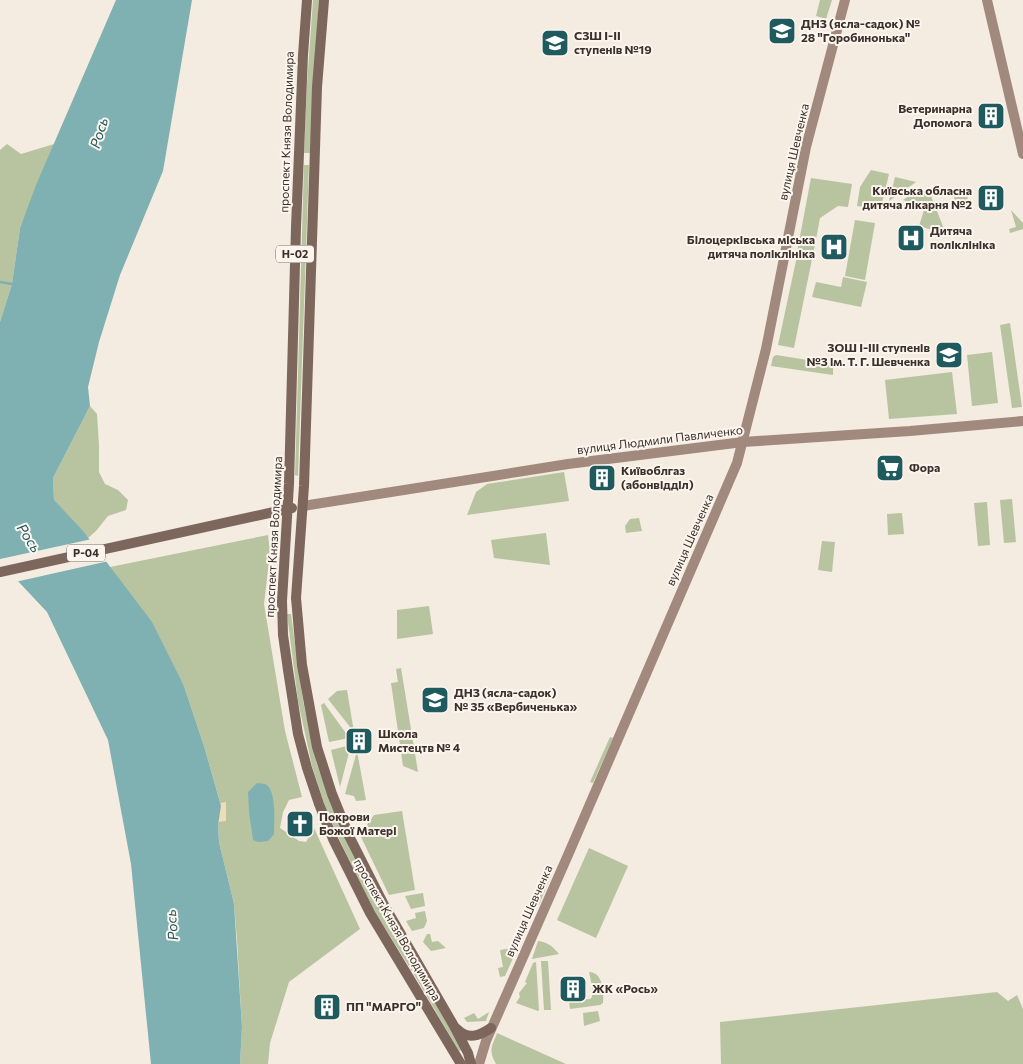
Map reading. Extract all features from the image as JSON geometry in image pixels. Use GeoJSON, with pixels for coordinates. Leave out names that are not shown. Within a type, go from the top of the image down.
{"type":"FeatureCollection","features":[{"type":"Feature","properties":{"kind":"main road","name":"проспект Князя Володимира"},"geometry":{"type":"LineString","coordinates":[[307,0],[296,226],[288,509],[282,600],[283,635],[294,708],[307,768],[333,839],[370,913],[461,1064]]}},
{"type":"Feature","properties":{"kind":"main road","name":"проспект Князя Володимира"},"geometry":{"type":"LineString","coordinates":[[324,0],[318,87],[303,506],[296,598],[304,680],[317,747],[349,836],[384,905],[454,1026],[468,1053],[471,1064]]}},
{"type":"Feature","properties":{"kind":"main road","name":"Р-04"},"geometry":{"type":"LineString","coordinates":[[0,572],[303,506]]}},
{"type":"Feature","properties":{"kind":"main road"},"geometry":{"type":"LineString","coordinates":[[454,1026],[462,1034],[470,1036],[476,1036],[491,1028]]}},
{"type":"Feature","properties":{"kind":"street","name":"вулиця Шевченка"},"geometry":{"type":"LineString","coordinates":[[479,1064],[491,1028],[725,491],[743,442],[766,349],[806,147],[844,0]]}},
{"type":"Feature","properties":{"kind":"street"},"geometry":{"type":"LineString","coordinates":[[987,0],[1023,154]]}},
{"type":"Feature","properties":{"kind":"street","name":"вулиця Людмили Павличенко"},"geometry":{"type":"LineString","coordinates":[[303,506],[568,464],[743,442],[910,431],[1023,421]]}},
{"type":"Feature","properties":{"kind":"green space"},"geometry":{"type":"Polygon","coordinates":[[[313,0],[319,0],[310,153],[304,153],[307,84],[313,0]]]}},
{"type":"Feature","properties":{"kind":"green space"},"geometry":{"type":"Polygon","coordinates":[[[820,0],[832,0],[826,19],[816,16],[820,0]]]}},
{"type":"Feature","properties":{"kind":"green space"},"geometry":{"type":"Polygon","coordinates":[[[7,144],[21,154],[54,144],[20,228],[12,284],[0,322],[0,150],[7,144]]]}},
{"type":"Feature","properties":{"kind":"green space"},"geometry":{"type":"Polygon","coordinates":[[[304,165],[309,165],[298,476],[295,475],[304,165]]]}},
{"type":"Feature","properties":{"kind":"green space"},"geometry":{"type":"Polygon","coordinates":[[[871,170],[889,174],[881,207],[878,209],[857,206],[860,187],[871,170]]]}},
{"type":"Feature","properties":{"kind":"green space"},"geometry":{"type":"Polygon","coordinates":[[[895,177],[916,182],[889,201],[895,177]]]}},
{"type":"Feature","properties":{"kind":"green space"},"geometry":{"type":"Polygon","coordinates":[[[811,178],[852,184],[848,207],[838,206],[820,218],[813,255],[797,252],[811,178]]]}},
{"type":"Feature","properties":{"kind":"green space"},"geometry":{"type":"Polygon","coordinates":[[[920,188],[929,191],[946,234],[919,226],[925,207],[903,200],[920,188]]]}},
{"type":"Feature","properties":{"kind":"green space"},"geometry":{"type":"Polygon","coordinates":[[[965,189],[970,206],[957,210],[953,192],[965,189]]]}},
{"type":"Feature","properties":{"kind":"green space"},"geometry":{"type":"Polygon","coordinates":[[[1011,210],[1023,223],[1023,229],[1010,233],[1009,229],[1016,227],[1011,210]]]}},
{"type":"Feature","properties":{"kind":"green space"},"geometry":{"type":"Polygon","coordinates":[[[855,220],[875,223],[865,280],[845,276],[855,220]]]}},
{"type":"Feature","properties":{"kind":"green space"},"geometry":{"type":"Polygon","coordinates":[[[797,256],[812,259],[794,348],[778,345],[797,256]]]}},
{"type":"Feature","properties":{"kind":"green space"},"geometry":{"type":"Polygon","coordinates":[[[843,277],[867,282],[861,307],[812,297],[816,282],[841,287],[843,277]]]}},
{"type":"Feature","properties":{"kind":"green space"},"geometry":{"type":"Polygon","coordinates":[[[1010,323],[1022,407],[1012,408],[1000,325],[1010,323]]]}},
{"type":"Feature","properties":{"kind":"green space"},"geometry":{"type":"Polygon","coordinates":[[[992,352],[998,403],[972,406],[967,355],[992,352]]]}},
{"type":"Feature","properties":{"kind":"green space"},"geometry":{"type":"Polygon","coordinates":[[[776,355],[833,364],[833,375],[771,366],[773,357],[776,355]]]}},
{"type":"Feature","properties":{"kind":"green space"},"geometry":{"type":"Polygon","coordinates":[[[952,372],[957,414],[889,419],[885,380],[952,372]]]}},
{"type":"Feature","properties":{"kind":"green space"},"geometry":{"type":"Polygon","coordinates":[[[90,406],[97,414],[99,472],[105,484],[118,490],[128,500],[126,510],[108,516],[88,538],[54,501],[53,478],[90,406]]]}},
{"type":"Feature","properties":{"kind":"green space"},"geometry":{"type":"Polygon","coordinates":[[[564,472],[569,501],[467,515],[476,492],[487,484],[564,472]]]}},
{"type":"Feature","properties":{"kind":"green space"},"geometry":{"type":"Polygon","coordinates":[[[1012,499],[1016,542],[1004,543],[1000,500],[1012,499]]]}},
{"type":"Feature","properties":{"kind":"green space"},"geometry":{"type":"Polygon","coordinates":[[[987,502],[990,545],[978,546],[974,503],[987,502]]]}},
{"type":"Feature","properties":{"kind":"green space"},"geometry":{"type":"Polygon","coordinates":[[[902,513],[904,534],[888,535],[887,514],[902,513]]]}},
{"type":"Feature","properties":{"kind":"green space"},"geometry":{"type":"Polygon","coordinates":[[[639,518],[642,531],[626,533],[625,526],[630,519],[639,518]]]}},
{"type":"Feature","properties":{"kind":"green space"},"geometry":{"type":"Polygon","coordinates":[[[546,533],[550,565],[494,558],[491,540],[546,533]]]}},
{"type":"Feature","properties":{"kind":"green space"},"geometry":{"type":"Polygon","coordinates":[[[268,535],[270,553],[264,604],[285,731],[302,797],[289,800],[283,812],[280,828],[299,841],[306,842],[314,828],[360,929],[289,982],[270,1043],[268,1064],[240,1064],[242,1027],[237,940],[234,904],[219,842],[218,825],[221,806],[184,686],[110,567],[268,535]]]}},
{"type":"Feature","properties":{"kind":"green space"},"geometry":{"type":"Polygon","coordinates":[[[822,541],[835,542],[832,572],[818,570],[822,541]]]}},
{"type":"Feature","properties":{"kind":"green space"},"geometry":{"type":"Polygon","coordinates":[[[429,606],[433,634],[397,639],[397,610],[429,606]]]}},
{"type":"Feature","properties":{"kind":"green space"},"geometry":{"type":"Polygon","coordinates":[[[287,614],[291,614],[303,701],[317,765],[346,841],[380,909],[420,973],[462,1050],[459,1051],[375,912],[325,806],[312,766],[298,701],[287,614]]]}},
{"type":"Feature","properties":{"kind":"green space"},"geometry":{"type":"Polygon","coordinates":[[[401,668],[418,772],[403,766],[391,683],[398,682],[396,669],[401,668]]]}},
{"type":"Feature","properties":{"kind":"green space"},"geometry":{"type":"Polygon","coordinates":[[[347,690],[354,732],[328,699],[337,691],[347,690]]]}},
{"type":"Feature","properties":{"kind":"green space"},"geometry":{"type":"Polygon","coordinates":[[[324,703],[349,738],[329,742],[321,705],[324,703]]]}},
{"type":"Feature","properties":{"kind":"green space"},"geometry":{"type":"Polygon","coordinates":[[[610,737],[613,738],[593,783],[590,782],[610,737]]]}},
{"type":"Feature","properties":{"kind":"green space"},"geometry":{"type":"Polygon","coordinates":[[[351,745],[340,787],[331,750],[351,745]]]}},
{"type":"Feature","properties":{"kind":"green space"},"geometry":{"type":"Polygon","coordinates":[[[357,751],[366,800],[356,801],[354,796],[345,794],[357,751]]]}},
{"type":"Feature","properties":{"kind":"green space"},"geometry":{"type":"Polygon","coordinates":[[[402,811],[415,890],[389,895],[360,835],[374,815],[402,811]]]}},
{"type":"Feature","properties":{"kind":"green space"},"geometry":{"type":"Polygon","coordinates":[[[589,848],[628,866],[596,938],[557,920],[589,848]]]}},
{"type":"Feature","properties":{"kind":"green space"},"geometry":{"type":"Polygon","coordinates":[[[551,870],[553,871],[539,905],[536,904],[551,870]]]}},
{"type":"Feature","properties":{"kind":"green space"},"geometry":{"type":"Polygon","coordinates":[[[423,893],[425,906],[411,909],[405,896],[423,893]]]}},
{"type":"Feature","properties":{"kind":"green space"},"geometry":{"type":"Polygon","coordinates":[[[425,911],[427,921],[424,928],[412,931],[406,921],[416,918],[415,913],[425,911]]]}},
{"type":"Feature","properties":{"kind":"green space"},"geometry":{"type":"Polygon","coordinates":[[[427,934],[430,934],[432,942],[438,941],[446,948],[431,951],[423,942],[427,934]]]}},
{"type":"Feature","properties":{"kind":"green space"},"geometry":{"type":"Polygon","coordinates":[[[538,941],[550,945],[559,954],[532,959],[538,941]]]}},
{"type":"Feature","properties":{"kind":"green space"},"geometry":{"type":"Polygon","coordinates":[[[518,947],[505,976],[500,977],[498,968],[503,967],[500,950],[518,947]]]}},
{"type":"Feature","properties":{"kind":"green space"},"geometry":{"type":"Polygon","coordinates":[[[541,961],[548,961],[551,1010],[544,1010],[541,961]]]}},
{"type":"Feature","properties":{"kind":"green space"},"geometry":{"type":"Polygon","coordinates":[[[536,962],[538,1011],[516,1003],[520,997],[519,993],[527,983],[525,982],[533,963],[536,962]]]}},
{"type":"Feature","properties":{"kind":"green space"},"geometry":{"type":"Polygon","coordinates":[[[589,972],[597,975],[602,983],[603,1003],[570,1009],[569,1001],[590,999],[592,997],[589,972]]]}},
{"type":"Feature","properties":{"kind":"green space"},"geometry":{"type":"Polygon","coordinates":[[[997,992],[1008,1001],[1017,995],[1023,1009],[1023,1064],[721,1064],[720,1022],[997,992]]]}},
{"type":"Feature","properties":{"kind":"green space"},"geometry":{"type":"Polygon","coordinates":[[[598,1011],[600,1021],[584,1026],[583,1013],[598,1011]]]}},
{"type":"Feature","properties":{"kind":"green space"},"geometry":{"type":"Polygon","coordinates":[[[489,1012],[486,1021],[467,1022],[464,1018],[474,1013],[478,1019],[489,1012]]]}},
{"type":"Feature","properties":{"kind":"green space"},"geometry":{"type":"Polygon","coordinates":[[[497,1033],[566,1064],[496,1064],[491,1052],[497,1033]]]}},
{"type":"Feature","properties":{"kind":"sand"},"geometry":{"type":"Polygon","coordinates":[[[226,802],[226,821],[218,822],[220,803],[226,802]]]}},
{"type":"Feature","properties":{"kind":"water","name":"Рось"},"geometry":{"type":"Polygon","coordinates":[[[116,0],[192,0],[163,171],[120,275],[99,342],[88,387],[90,406],[53,478],[54,500],[83,531],[152,622],[184,686],[204,746],[221,806],[218,825],[219,842],[234,904],[242,1027],[240,1064],[151,1064],[131,864],[108,740],[47,612],[0,562],[0,322],[12,284],[20,228],[36,185],[116,0]]]}},
{"type":"Feature","properties":{"kind":"water"},"geometry":{"type":"Polygon","coordinates":[[[257,783],[265,784],[269,787],[273,799],[274,834],[268,841],[258,842],[253,840],[248,792],[257,783]]]}},
{"type":"Feature","properties":{"kind":"pier"},"geometry":{"type":"Polygon","coordinates":[[[92,539],[109,561],[15,582],[0,566],[0,559],[92,539]]]}},
{"type":"Feature","properties":{"kind":"waterway"},"geometry":{"type":"LineString","coordinates":[[0,282],[12,284]]}},
{"type":"Feature","properties":{"kind":"place","name":"ДНЗ (ясла-садок) № 28 \"Горобинонька\""},"geometry":{"type":"Point","coordinates":[782,31]}},
{"type":"Feature","properties":{"kind":"place","name":"СЗШ I-II ступенів №19"},"geometry":{"type":"Point","coordinates":[555,43]}},
{"type":"Feature","properties":{"kind":"place","name":"Ветеринарна Допомога"},"geometry":{"type":"Point","coordinates":[991,116]}},
{"type":"Feature","properties":{"kind":"place","name":"Київська обласна дитяча лікарня №2"},"geometry":{"type":"Point","coordinates":[991,198]}},
{"type":"Feature","properties":{"kind":"place","name":"Дитяча поліклініка"},"geometry":{"type":"Point","coordinates":[911,238]}},
{"type":"Feature","properties":{"kind":"place","name":"Білоцерківська міська дитяча поліклініка"},"geometry":{"type":"Point","coordinates":[834,247]}},
{"type":"Feature","properties":{"kind":"place","name":"ЗОШ І-ІІІ ступенів №3 ім. Т. Г. Шевченка"},"geometry":{"type":"Point","coordinates":[949,355]}},
{"type":"Feature","properties":{"kind":"place","name":"Фора"},"geometry":{"type":"Point","coordinates":[890,468]}},
{"type":"Feature","properties":{"kind":"place","name":"Київоблгаз (абонвідділ)"},"geometry":{"type":"Point","coordinates":[602,478]}},
{"type":"Feature","properties":{"kind":"place","name":"ДНЗ (ясла-садок) № 35 «Вербиченька»"},"geometry":{"type":"Point","coordinates":[435,700]}},
{"type":"Feature","properties":{"kind":"place","name":"Школа Мистецтв № 4"},"geometry":{"type":"Point","coordinates":[359,741]}},
{"type":"Feature","properties":{"kind":"place","name":"Покрови Божої Матері"},"geometry":{"type":"Point","coordinates":[300,824]}},
{"type":"Feature","properties":{"kind":"place","name":"ЖК «Рось»"},"geometry":{"type":"Point","coordinates":[573,989]}},
{"type":"Feature","properties":{"kind":"place","name":"ПП \"МАРГО\""},"geometry":{"type":"Point","coordinates":[327,1007]}}]}
